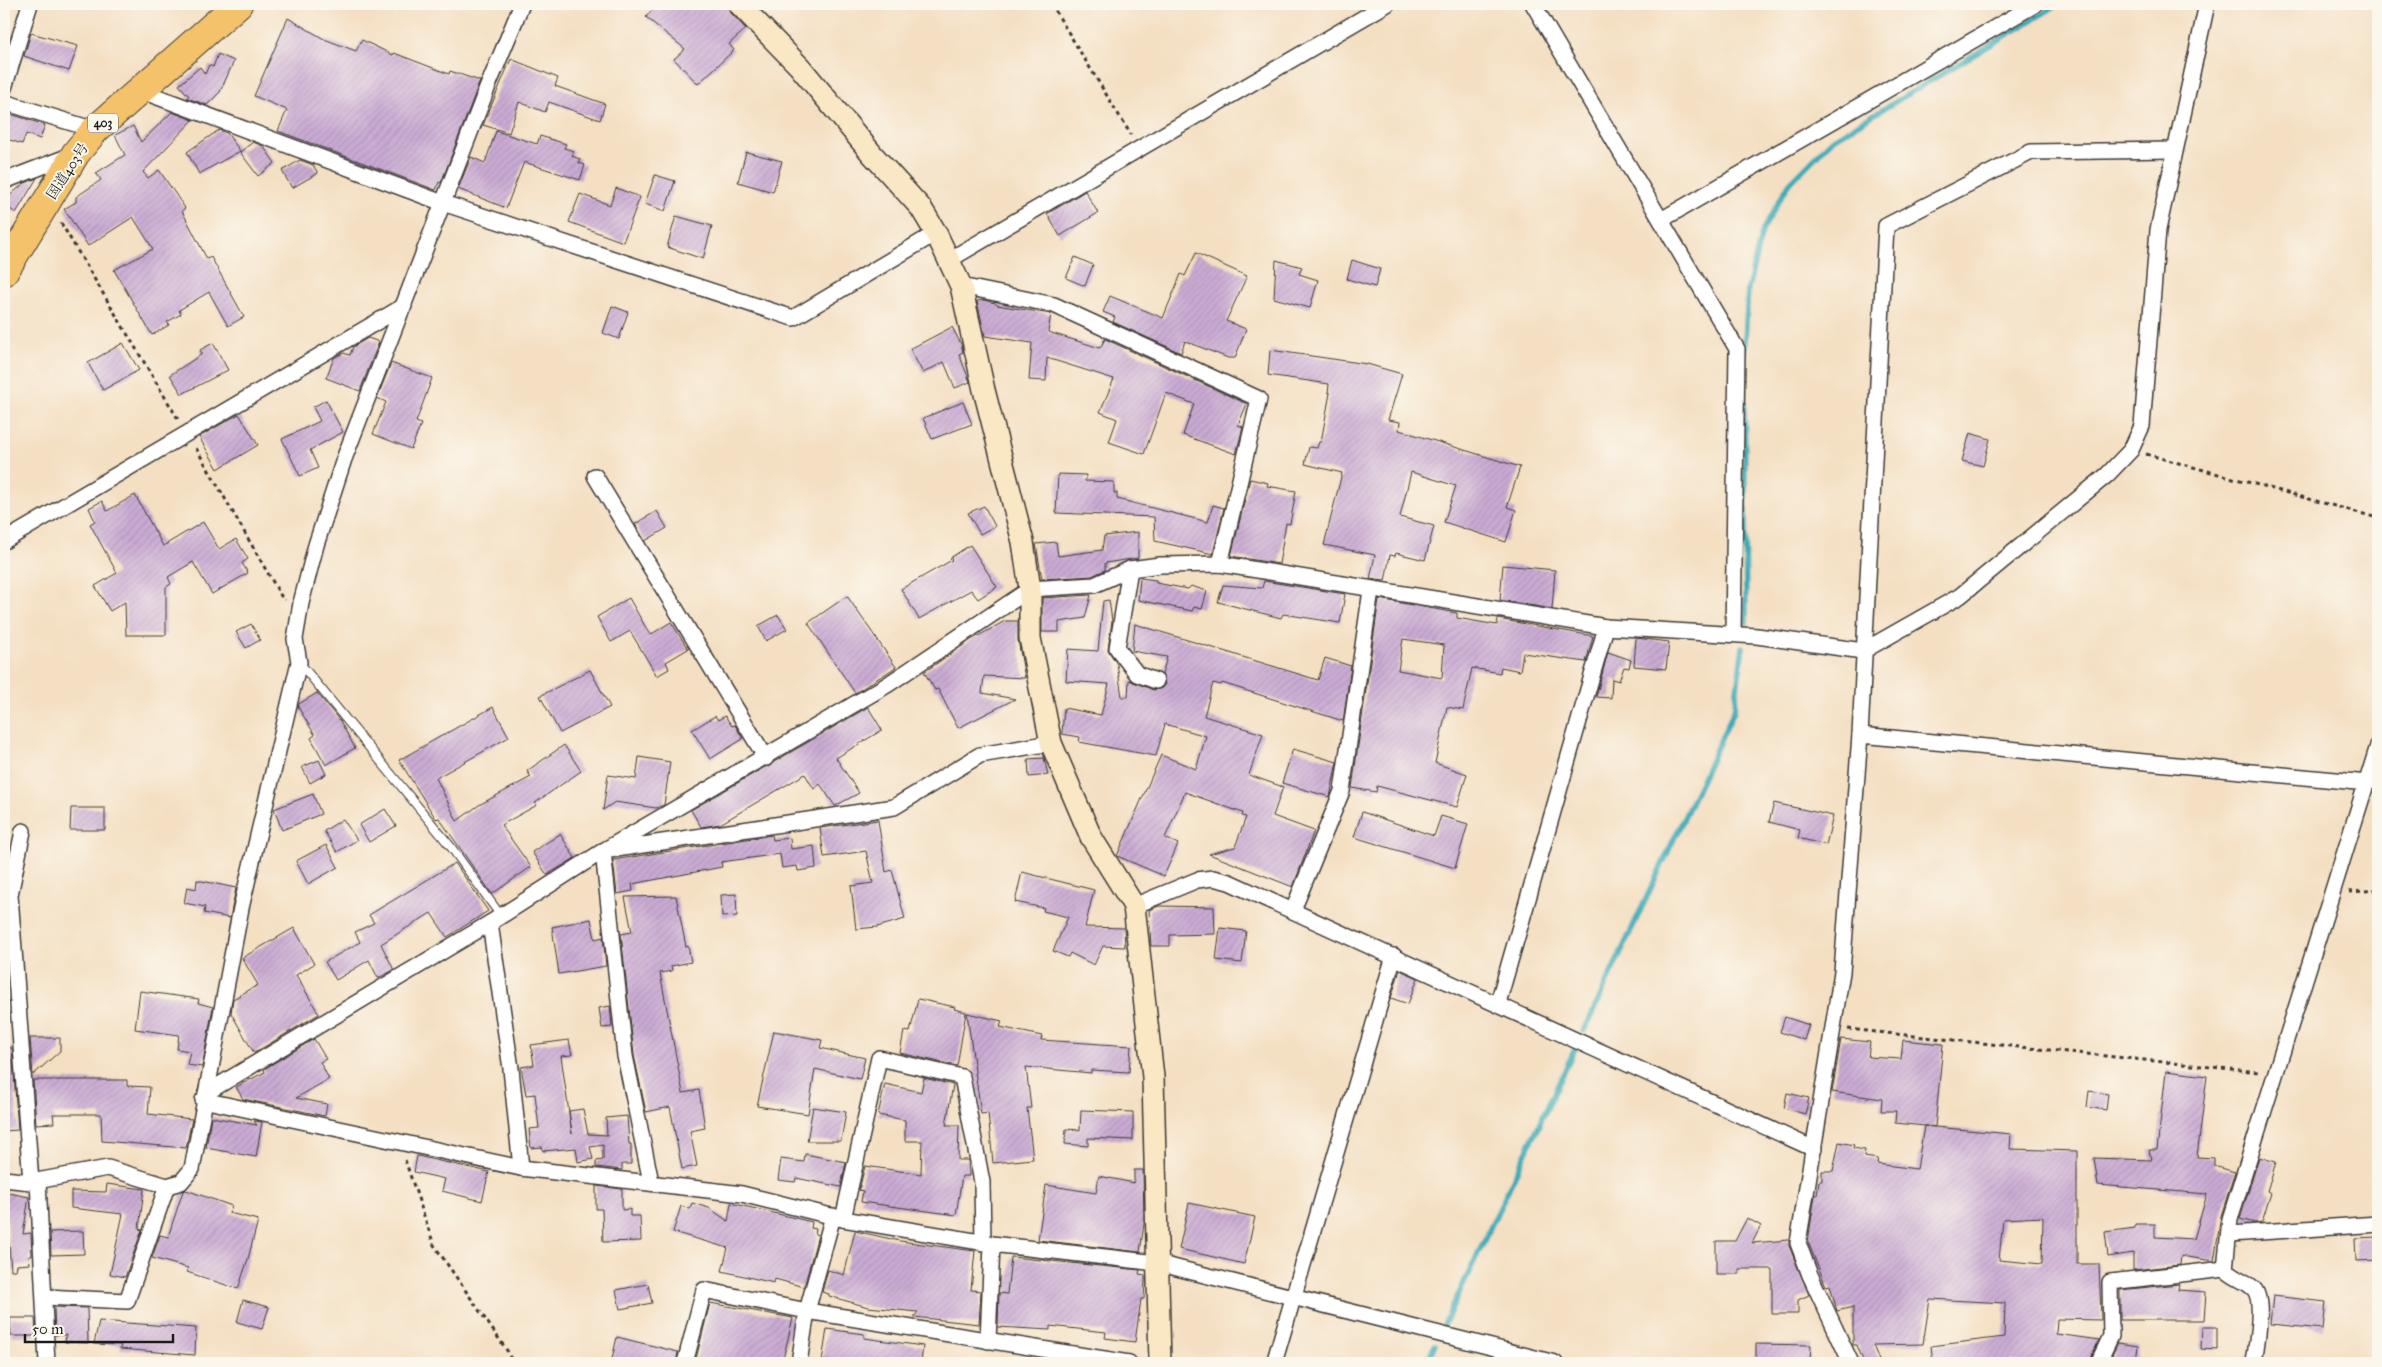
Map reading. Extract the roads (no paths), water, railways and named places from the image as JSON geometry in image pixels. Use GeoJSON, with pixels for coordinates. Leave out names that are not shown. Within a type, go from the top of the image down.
{"type":"FeatureCollection","features":[{"type":"Feature","properties":{"kind":"highway","name":"国道403号"},"geometry":{"type":"LineString","coordinates":[[4,272],[76,153],[95,130],[238,4]]}},
{"type":"Feature","properties":{"kind":"street"},"geometry":{"type":"LineString","coordinates":[[4,88],[30,4]]}},
{"type":"Feature","properties":{"kind":"street"},"geometry":{"type":"LineString","coordinates":[[4,1178],[34,1182],[108,1168],[167,1186],[181,1182],[192,1169],[240,908],[299,662],[294,640],[299,611],[316,545],[344,459],[522,4]]}},
{"type":"Feature","properties":{"kind":"street"},"geometry":{"type":"LineString","coordinates":[[739,4],[800,67],[872,154],[921,208],[936,233],[961,286],[984,390],[1023,542],[1030,589],[1030,638],[1051,743],[1091,837],[1134,906],[1153,1078],[1160,1363]]}},
{"type":"Feature","properties":{"kind":"street"},"geometry":{"type":"LineString","coordinates":[[949,260],[1387,4]]}},
{"type":"Feature","properties":{"kind":"street"},"geometry":{"type":"LineString","coordinates":[[1533,4],[1737,349],[1733,634]]}},
{"type":"Feature","properties":{"kind":"street"},"geometry":{"type":"LineString","coordinates":[[1661,220],[2036,4]]}},
{"type":"Feature","properties":{"kind":"street"},"geometry":{"type":"LineString","coordinates":[[204,1097],[496,920],[603,851],[766,758],[887,685],[1030,589],[1094,585],[1130,569],[1160,565],[1220,564],[1606,627],[1733,634],[1863,651],[1960,596],[2106,475],[2131,450],[2142,426],[2158,230],[2207,4]]}},
{"type":"Feature","properties":{"kind":"street"},"geometry":{"type":"LineString","coordinates":[[139,90],[443,203],[793,318],[936,233]]}},
{"type":"Feature","properties":{"kind":"street"},"geometry":{"type":"LineString","coordinates":[[4,102],[95,130]]}},
{"type":"Feature","properties":{"kind":"street"},"geometry":{"type":"LineString","coordinates":[[1851,1363],[1810,1275],[1798,1243],[1842,972],[1860,735],[1886,226],[2031,152],[2174,150]]}},
{"type":"Feature","properties":{"kind":"street"},"geometry":{"type":"LineString","coordinates":[[4,181],[76,153]]}},
{"type":"Feature","properties":{"kind":"street"},"geometry":{"type":"LineString","coordinates":[[961,286],[1054,306],[1260,399],[1220,564]]}},
{"type":"Feature","properties":{"kind":"street"},"geometry":{"type":"LineString","coordinates":[[4,541],[404,306]]}},
{"type":"Feature","properties":{"kind":"street"},"geometry":{"type":"LineString","coordinates":[[596,476],[766,758]]}},
{"type":"Feature","properties":{"kind":"street"},"geometry":{"type":"LineString","coordinates":[[1130,569],[1117,648],[1137,674],[1156,682]]}},
{"type":"Feature","properties":{"kind":"street"},"geometry":{"type":"LineString","coordinates":[[1293,910],[1342,791],[1371,590]]}},
{"type":"Feature","properties":{"kind":"street"},"geometry":{"type":"LineString","coordinates":[[1498,1003],[1606,627]]}},
{"type":"Feature","properties":{"kind":"street"},"geometry":{"type":"LineString","coordinates":[[1860,735],[2368,783]]}},
{"type":"Feature","properties":{"kind":"street"},"geometry":{"type":"LineString","coordinates":[[603,851],[894,807],[980,755],[1051,743]]}},
{"type":"Feature","properties":{"kind":"street"},"geometry":{"type":"LineString","coordinates":[[2254,1363],[2259,1298],[2254,1288],[2232,1277],[2225,1269],[2230,1219],[2331,893],[2368,783],[2378,746]]}},
{"type":"Feature","properties":{"kind":"street"},"geometry":{"type":"LineString","coordinates":[[23,831],[10,895],[45,1297],[47,1363]]}},
{"type":"Feature","properties":{"kind":"street"},"geometry":{"type":"LineString","coordinates":[[603,851],[625,1056],[651,1182]]}},
{"type":"Feature","properties":{"kind":"street"},"geometry":{"type":"LineString","coordinates":[[1134,906],[1197,880],[1213,878],[1229,882],[1498,1003],[1814,1149]]}},
{"type":"Feature","properties":{"kind":"street"},"geometry":{"type":"LineString","coordinates":[[496,920],[521,1168]]}},
{"type":"Feature","properties":{"kind":"street"},"geometry":{"type":"LineString","coordinates":[[1274,1363],[1394,956]]}},
{"type":"Feature","properties":{"kind":"street"},"geometry":{"type":"LineString","coordinates":[[799,1363],[807,1311],[838,1218],[879,1058],[962,1076],[982,1182],[987,1244],[988,1341]]}},
{"type":"Feature","properties":{"kind":"street"},"geometry":{"type":"LineString","coordinates":[[204,1097],[521,1168],[742,1194],[838,1218],[987,1244],[1157,1263],[1555,1363]]}},
{"type":"Feature","properties":{"kind":"street"},"geometry":{"type":"LineString","coordinates":[[45,1297],[127,1301],[167,1186]]}},
{"type":"Feature","properties":{"kind":"street"},"geometry":{"type":"LineString","coordinates":[[2230,1234],[2378,1224]]}},
{"type":"Feature","properties":{"kind":"street"},"geometry":{"type":"LineString","coordinates":[[2098,1363],[2111,1336],[2110,1282],[2225,1269]]}},
{"type":"Feature","properties":{"kind":"street"},"geometry":{"type":"LineString","coordinates":[[685,1363],[704,1290],[807,1311],[1129,1363]]}},
{"type":"Feature","properties":{"kind":"lane"},"geometry":{"type":"LineString","coordinates":[[299,662],[451,848],[496,920]]}},
{"type":"Feature","properties":{"kind":"waterway"},"geometry":{"type":"LineString","coordinates":[[1746,623],[1744,359],[1748,289],[1762,231],[1789,184],[1833,139],[2059,4]]}},
{"type":"Feature","properties":{"kind":"waterway"},"geometry":{"type":"LineString","coordinates":[[1584,1031],[1734,711],[1743,647]]}},
{"type":"Feature","properties":{"kind":"waterway"},"geometry":{"type":"LineString","coordinates":[[1444,1325],[1575,1049]]}},
{"type":"Feature","properties":{"kind":"waterway"},"geometry":{"type":"LineString","coordinates":[[1426,1363],[1435,1345]]}}]}
